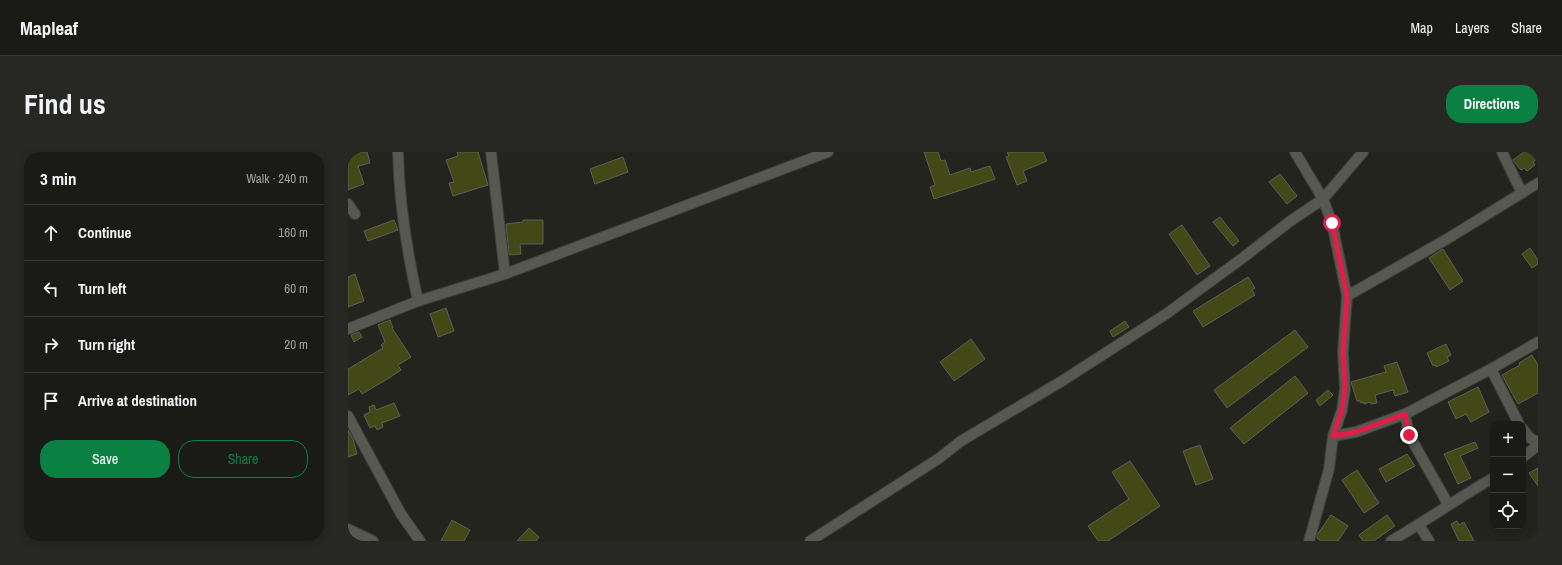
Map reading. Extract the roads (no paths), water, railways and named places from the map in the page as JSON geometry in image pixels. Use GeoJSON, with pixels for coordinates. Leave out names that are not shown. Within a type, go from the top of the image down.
{"type":"FeatureCollection","features":[{"type":"Feature","properties":{"kind":"street"},"geometry":{"type":"LineString","coordinates":[[398,152],[398,184],[411,268],[418,301]]}},
{"type":"Feature","properties":{"kind":"street"},"geometry":{"type":"LineString","coordinates":[[491,152],[505,274]]}},
{"type":"Feature","properties":{"kind":"street"},"geometry":{"type":"LineString","coordinates":[[348,329],[418,301],[505,274],[828,152]]}},
{"type":"Feature","properties":{"kind":"street"},"geometry":{"type":"LineString","coordinates":[[1295,152],[1323,199],[1332,223],[1347,296],[1343,352],[1345,388],[1342,410],[1333,436],[1329,469],[1309,541]]}},
{"type":"Feature","properties":{"kind":"street"},"geometry":{"type":"LineString","coordinates":[[810,541],[938,459],[961,442],[1062,381],[1166,314],[1244,258],[1289,222],[1323,199],[1363,152]]}},
{"type":"Feature","properties":{"kind":"street"},"geometry":{"type":"LineString","coordinates":[[1502,152],[1522,193]]}},
{"type":"Feature","properties":{"kind":"street"},"geometry":{"type":"LineString","coordinates":[[1347,296],[1447,239],[1538,182]]}},
{"type":"Feature","properties":{"kind":"street"},"geometry":{"type":"LineString","coordinates":[[348,204],[355,214]]}},
{"type":"Feature","properties":{"kind":"street"},"geometry":{"type":"LineString","coordinates":[[1333,436],[1356,432],[1405,414],[1492,369],[1538,342]]}},
{"type":"Feature","properties":{"kind":"street"},"geometry":{"type":"LineString","coordinates":[[1492,369],[1518,421]]}},
{"type":"Feature","properties":{"kind":"street"},"geometry":{"type":"LineString","coordinates":[[1405,414],[1409,435],[1448,504]]}},
{"type":"Feature","properties":{"kind":"street"},"geometry":{"type":"LineString","coordinates":[[348,416],[401,514],[420,541]]}},
{"type":"Feature","properties":{"kind":"street"},"geometry":{"type":"LineString","coordinates":[[1526,433],[1538,444],[1526,454]]}},
{"type":"Feature","properties":{"kind":"street"},"geometry":{"type":"LineString","coordinates":[[1391,541],[1418,525],[1448,504],[1490,480]]}},
{"type":"Feature","properties":{"kind":"street"},"geometry":{"type":"LineString","coordinates":[[1418,525],[1429,541]]}},
{"type":"Feature","properties":{"kind":"street"},"geometry":{"type":"LineString","coordinates":[[348,529],[373,541]]}}]}
